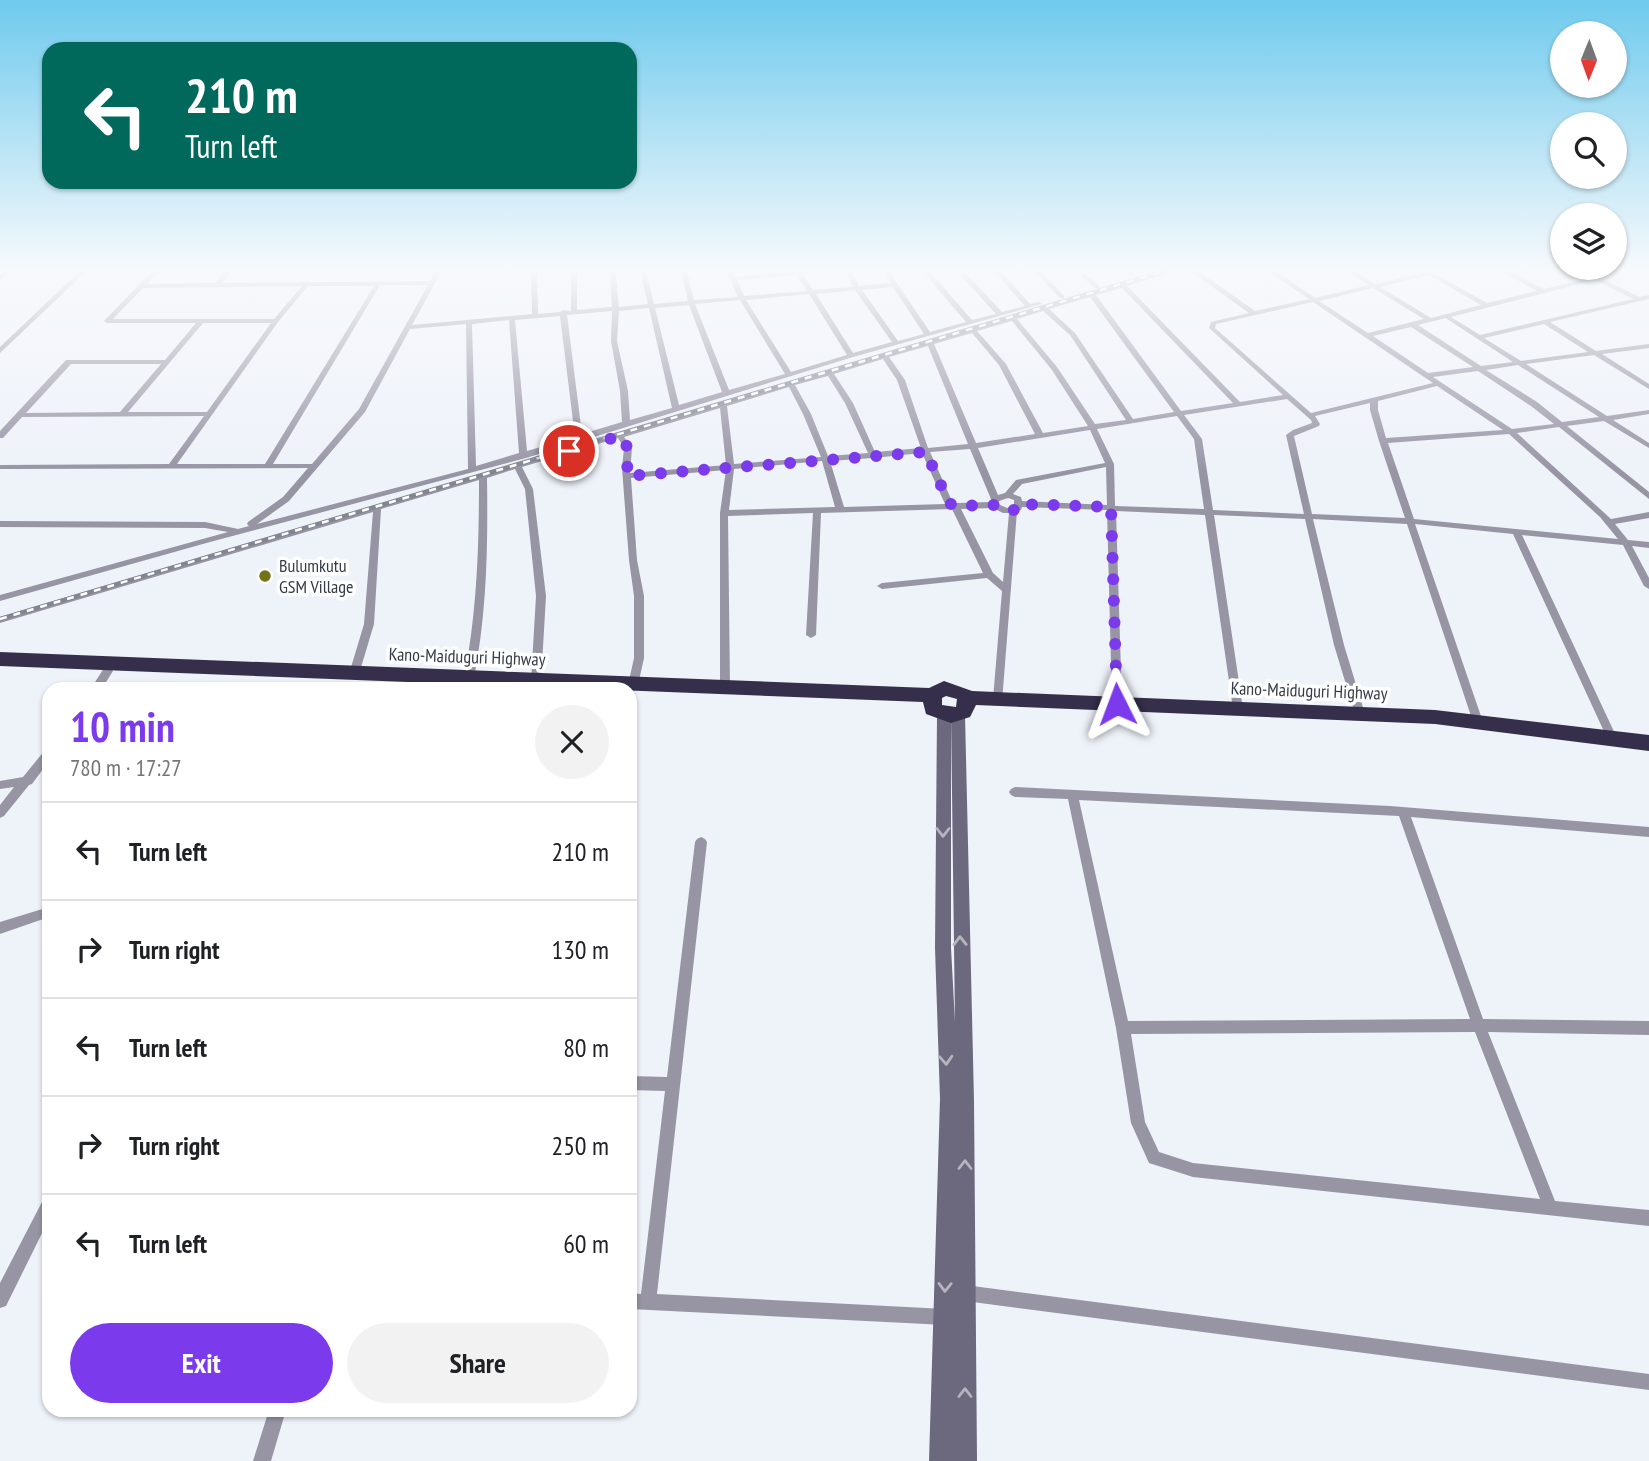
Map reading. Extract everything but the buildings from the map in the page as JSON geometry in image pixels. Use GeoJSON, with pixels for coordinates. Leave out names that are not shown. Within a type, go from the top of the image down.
{"type":"FeatureCollection","features":[{"type":"Feature","properties":{"kind":"highway","name":"Kano-Maiduguri Highway"},"geometry":{"type":"LineString","coordinates":[[0,659],[550,682]]}},
{"type":"Feature","properties":{"kind":"highway","name":"Kano-Maiduguri Highway"},"geometry":{"type":"LineString","coordinates":[[0,667],[366,682]]}},
{"type":"Feature","properties":{"kind":"highway","name":"Kano-Maiduguri Highway"},"geometry":{"type":"LineString","coordinates":[[637,688],[950,706],[1394,723],[1520,734],[1649,751]]}},
{"type":"Feature","properties":{"kind":"highway","name":"Kano-Maiduguri Highway"},"geometry":{"type":"LineString","coordinates":[[669,690],[725,688],[950,706],[998,699],[1360,714],[1478,722],[1649,743]]}},
{"type":"Feature","properties":{"kind":"street"},"geometry":{"type":"LineString","coordinates":[[0,351],[17,335]]}},
{"type":"Feature","properties":{"kind":"street"},"geometry":{"type":"LineString","coordinates":[[122,415],[189,335]]}},
{"type":"Feature","properties":{"kind":"street"},"geometry":{"type":"LineString","coordinates":[[173,464],[266,335]]}},
{"type":"Feature","properties":{"kind":"street"},"geometry":{"type":"LineString","coordinates":[[268,465],[347,335]]}},
{"type":"Feature","properties":{"kind":"street"},"geometry":{"type":"LineString","coordinates":[[210,539],[238,530],[276,508],[362,410],[405,335]]}},
{"type":"Feature","properties":{"kind":"street"},"geometry":{"type":"LineString","coordinates":[[469,335],[472,470]]}},
{"type":"Feature","properties":{"kind":"street"},"geometry":{"type":"LineString","coordinates":[[513,335],[523,456]]}},
{"type":"Feature","properties":{"kind":"street"},"geometry":{"type":"LineString","coordinates":[[566,335],[579,439]]}},
{"type":"Feature","properties":{"kind":"street"},"geometry":{"type":"LineString","coordinates":[[614,335],[624,391],[626,425]]}},
{"type":"Feature","properties":{"kind":"street"},"geometry":{"type":"LineString","coordinates":[[658,335],[661,359],[676,410]]}},
{"type":"Feature","properties":{"kind":"street"},"geometry":{"type":"LineString","coordinates":[[704,335],[727,395]]}},
{"type":"Feature","properties":{"kind":"street"},"geometry":{"type":"LineString","coordinates":[[763,335],[802,402],[827,461],[840,509]]}},
{"type":"Feature","properties":{"kind":"street"},"geometry":{"type":"LineString","coordinates":[[838,335],[851,356]]}},
{"type":"Feature","properties":{"kind":"street"},"geometry":{"type":"LineString","coordinates":[[891,335],[896,343]]}},
{"type":"Feature","properties":{"kind":"street"},"geometry":{"type":"LineString","coordinates":[[927,335],[995,502],[1002,510],[1016,507],[1111,507],[1410,521],[1649,545]]}},
{"type":"Feature","properties":{"kind":"street"},"geometry":{"type":"LineString","coordinates":[[0,598],[523,456],[727,395],[830,373],[942,335]]}},
{"type":"Feature","properties":{"kind":"street"},"geometry":{"type":"LineString","coordinates":[[979,335],[1002,364],[1040,435]]}},
{"type":"Feature","properties":{"kind":"street"},"geometry":{"type":"LineString","coordinates":[[1029,335],[1101,439],[1110,464],[1117,704]]}},
{"type":"Feature","properties":{"kind":"street"},"geometry":{"type":"LineString","coordinates":[[1074,335],[1130,420]]}},
{"type":"Feature","properties":{"kind":"street"},"geometry":{"type":"LineString","coordinates":[[1125,335],[1198,439],[1238,709]]}},
{"type":"Feature","properties":{"kind":"street"},"geometry":{"type":"LineString","coordinates":[[1172,335],[1239,405]]}},
{"type":"Feature","properties":{"kind":"street"},"geometry":{"type":"LineString","coordinates":[[1220,335],[1311,415],[1316,424],[1294,430],[1290,435],[1340,653],[1360,714]]}},
{"type":"Feature","properties":{"kind":"street"},"geometry":{"type":"LineString","coordinates":[[1370,335],[1511,432],[1608,522],[1626,543],[1649,586]]}},
{"type":"Feature","properties":{"kind":"street"},"geometry":{"type":"LineString","coordinates":[[1430,335],[1482,367],[1563,425],[1649,496]]}},
{"type":"Feature","properties":{"kind":"street"},"geometry":{"type":"LineString","coordinates":[[1567,335],[1649,387]]}},
{"type":"Feature","properties":{"kind":"street"},"geometry":{"type":"LineString","coordinates":[[1482,336],[1649,446]]}},
{"type":"Feature","properties":{"kind":"street"},"geometry":{"type":"LineString","coordinates":[[0,620],[724,406],[851,356],[896,343],[929,339]]}},
{"type":"Feature","properties":{"kind":"street"},"geometry":{"type":"LineString","coordinates":[[1429,375],[1649,346]]}},
{"type":"Feature","properties":{"kind":"street"},"geometry":{"type":"LineString","coordinates":[[885,356],[901,380],[926,452],[949,503],[955,506],[989,575],[1005,589]]}},
{"type":"Feature","properties":{"kind":"street"},"geometry":{"type":"LineString","coordinates":[[0,436],[69,362],[167,362]]}},
{"type":"Feature","properties":{"kind":"street"},"geometry":{"type":"LineString","coordinates":[[830,373],[849,403],[873,456]]}},
{"type":"Feature","properties":{"kind":"street"},"geometry":{"type":"LineString","coordinates":[[1311,415],[1440,383]]}},
{"type":"Feature","properties":{"kind":"street"},"geometry":{"type":"LineString","coordinates":[[627,476],[926,452],[1290,397]]}},
{"type":"Feature","properties":{"kind":"street"},"geometry":{"type":"LineString","coordinates":[[1374,400],[1374,410],[1383,441],[1478,722]]}},
{"type":"Feature","properties":{"kind":"street"},"geometry":{"type":"LineString","coordinates":[[724,406],[730,467],[724,513],[725,688]]}},
{"type":"Feature","properties":{"kind":"street"},"geometry":{"type":"LineString","coordinates":[[1383,441],[1511,432],[1649,412]]}},
{"type":"Feature","properties":{"kind":"street"},"geometry":{"type":"LineString","coordinates":[[19,415],[208,414]]}},
{"type":"Feature","properties":{"kind":"street"},"geometry":{"type":"LineString","coordinates":[[620,436],[628,448],[627,476],[640,609],[639,658],[633,682]]}},
{"type":"Feature","properties":{"kind":"street"},"geometry":{"type":"LineString","coordinates":[[0,467],[173,464],[314,467]]}},
{"type":"Feature","properties":{"kind":"street"},"geometry":{"type":"LineString","coordinates":[[724,513],[955,506],[995,502],[1008,495],[1019,482],[1110,464]]}},
{"type":"Feature","properties":{"kind":"street"},"geometry":{"type":"LineString","coordinates":[[518,466],[529,489],[541,596],[536,681]]}},
{"type":"Feature","properties":{"kind":"street"},"geometry":{"type":"LineString","coordinates":[[469,678],[478,640],[483,574],[483,476]]}},
{"type":"Feature","properties":{"kind":"street"},"geometry":{"type":"LineString","coordinates":[[998,699],[1005,589],[1016,507],[1008,495]]}},
{"type":"Feature","properties":{"kind":"street"},"geometry":{"type":"LineString","coordinates":[[354,674],[369,624],[377,508]]}},
{"type":"Feature","properties":{"kind":"street"},"geometry":{"type":"LineString","coordinates":[[811,635],[817,510]]}},
{"type":"Feature","properties":{"kind":"street"},"geometry":{"type":"LineString","coordinates":[[1608,522],[1649,515]]}},
{"type":"Feature","properties":{"kind":"street"},"geometry":{"type":"LineString","coordinates":[[0,524],[205,525],[238,530]]}},
{"type":"Feature","properties":{"kind":"street"},"geometry":{"type":"LineString","coordinates":[[1516,532],[1612,738]]}},
{"type":"Feature","properties":{"kind":"street"},"geometry":{"type":"LineString","coordinates":[[882,586],[989,575]]}},
{"type":"Feature","properties":{"kind":"street"},"geometry":{"type":"LineString","coordinates":[[100,682],[108,671]]}},
{"type":"Feature","properties":{"kind":"street"},"geometry":{"type":"LineString","coordinates":[[950,706],[965,1293],[965,1461]]}},
{"type":"Feature","properties":{"kind":"street"},"geometry":{"type":"LineString","coordinates":[[941,1461],[949,1100],[942,912],[950,706]]}},
{"type":"Feature","properties":{"kind":"street"},"geometry":{"type":"LineString","coordinates":[[0,813],[42,762]]}},
{"type":"Feature","properties":{"kind":"street"},"geometry":{"type":"LineString","coordinates":[[0,785],[28,781]]}},
{"type":"Feature","properties":{"kind":"street"},"geometry":{"type":"LineString","coordinates":[[1015,792],[1403,812],[1649,832]]}},
{"type":"Feature","properties":{"kind":"street"},"geometry":{"type":"LineString","coordinates":[[1072,794],[1123,1028],[1138,1123],[1154,1158],[1193,1170],[1649,1218]]}},
{"type":"Feature","properties":{"kind":"street"},"geometry":{"type":"LineString","coordinates":[[1403,812],[1479,1025],[1550,1206]]}},
{"type":"Feature","properties":{"kind":"street"},"geometry":{"type":"LineString","coordinates":[[648,1301],[701,842]]}},
{"type":"Feature","properties":{"kind":"street"},"geometry":{"type":"LineString","coordinates":[[0,928],[42,914]]}},
{"type":"Feature","properties":{"kind":"street"},"geometry":{"type":"LineString","coordinates":[[1123,1028],[1479,1025],[1649,1028]]}},
{"type":"Feature","properties":{"kind":"street"},"geometry":{"type":"LineString","coordinates":[[637,1083],[673,1084]]}},
{"type":"Feature","properties":{"kind":"street"},"geometry":{"type":"LineString","coordinates":[[0,1300],[5,1281],[42,1215]]}},
{"type":"Feature","properties":{"kind":"street"},"geometry":{"type":"LineString","coordinates":[[965,1293],[1649,1382]]}},
{"type":"Feature","properties":{"kind":"street"},"geometry":{"type":"LineString","coordinates":[[637,1300],[945,1317]]}},
{"type":"Feature","properties":{"kind":"street"},"geometry":{"type":"LineString","coordinates":[[262,1461],[276,1417]]}},
{"type":"Feature","properties":{"kind":"railway"},"geometry":{"type":"LineString","coordinates":[[0,619],[950,335]]}},
{"type":"Feature","properties":{"kind":"place","name":"Bulumkutu GSM Village"},"geometry":{"type":"Point","coordinates":[265,576]}},
{"type":"Feature","properties":{"kind":"route"},"geometry":{"type":"LineString","coordinates":[[569,451],[620,436],[628,448],[627,476],[926,452],[949,503],[955,506],[994,505],[1006,511],[1016,510],[1020,504],[1111,507],[1117,704]]}}]}
